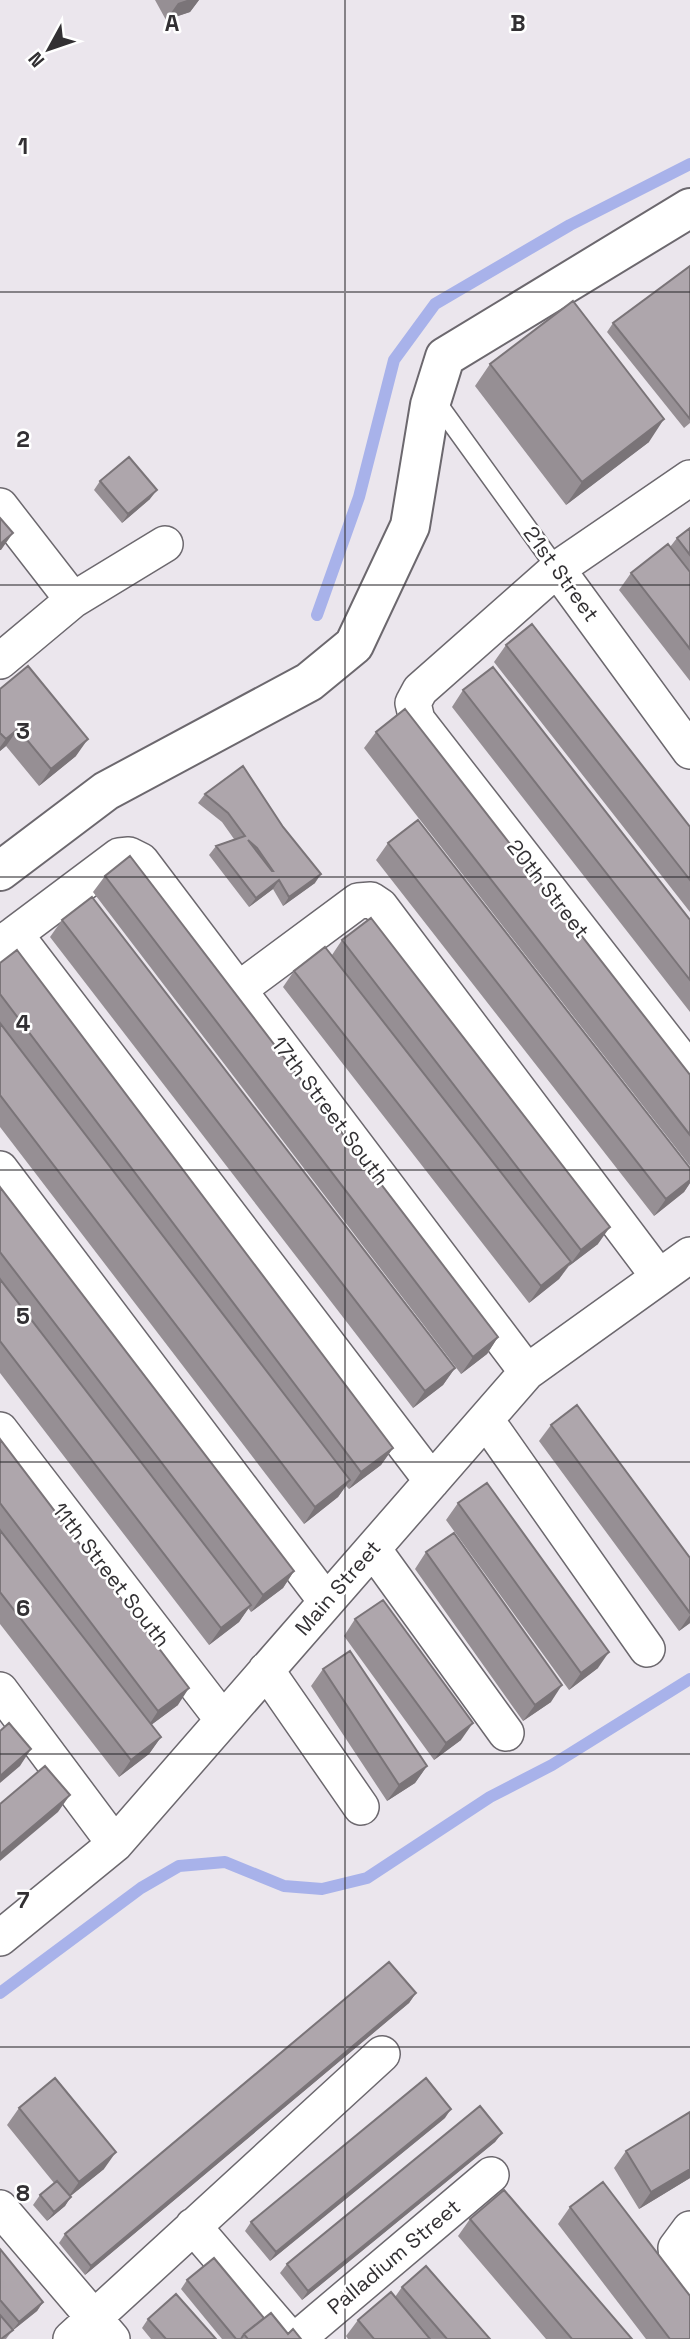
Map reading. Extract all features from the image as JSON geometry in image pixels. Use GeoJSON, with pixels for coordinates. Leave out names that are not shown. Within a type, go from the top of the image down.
{"type":"FeatureCollection","features":[{"type":"Feature","properties":{"kind":"street"},"geometry":{"type":"LineString","coordinates":[[0,871],[106,791],[309,682],[355,645],[410,526],[433,397],[444,357],[690,208]]}},
{"type":"Feature","properties":{"kind":"street"},"geometry":{"type":"LineString","coordinates":[[557,569],[690,478]]}},
{"type":"Feature","properties":{"kind":"street"},"geometry":{"type":"LineString","coordinates":[[0,506],[73,600]]}},
{"type":"Feature","properties":{"kind":"street"},"geometry":{"type":"LineString","coordinates":[[0,661],[73,600],[165,544]]}},
{"type":"Feature","properties":{"kind":"street","name":"20th Street"},"geometry":{"type":"LineString","coordinates":[[557,569],[420,690],[413,703],[417,720],[690,1071]]}},
{"type":"Feature","properties":{"kind":"street","name":"21st Street"},"geometry":{"type":"LineString","coordinates":[[557,569],[690,751]]}},
{"type":"Feature","properties":{"kind":"street","name":"17th Street South"},"geometry":{"type":"LineString","coordinates":[[8,939],[119,856],[129,855],[141,861],[527,1372]]}},
{"type":"Feature","properties":{"kind":"street"},"geometry":{"type":"LineString","coordinates":[[238,990],[358,901],[371,900],[380,906],[659,1278]]}},
{"type":"Feature","properties":{"kind":"street"},"geometry":{"type":"LineString","coordinates":[[8,939],[432,1481]]}},
{"type":"Feature","properties":{"kind":"street"},"geometry":{"type":"LineString","coordinates":[[0,1169],[326,1601]]}},
{"type":"Feature","properties":{"kind":"street","name":"Main Street"},"geometry":{"type":"LineString","coordinates":[[0,1938],[115,1844],[527,1372],[690,1255]]}},
{"type":"Feature","properties":{"kind":"street"},"geometry":{"type":"LineString","coordinates":[[486,1420],[647,1649]]}},
{"type":"Feature","properties":{"kind":"street","name":"11th Street South"},"geometry":{"type":"LineString","coordinates":[[0,1430],[223,1720]]}},
{"type":"Feature","properties":{"kind":"street"},"geometry":{"type":"LineString","coordinates":[[373,1549],[506,1733]]}},
{"type":"Feature","properties":{"kind":"street"},"geometry":{"type":"LineString","coordinates":[[266,1670],[361,1807]]}},
{"type":"Feature","properties":{"kind":"street"},"geometry":{"type":"LineString","coordinates":[[0,1690],[115,1844]]}},
{"type":"Feature","properties":{"kind":"street"},"geometry":{"type":"LineString","coordinates":[[0,2208],[92,2332],[193,2226],[382,2054]]}},
{"type":"Feature","properties":{"kind":"street","name":"Palladium Street"},"geometry":{"type":"LineString","coordinates":[[297,2339],[491,2175]]}},
{"type":"Feature","properties":{"kind":"street"},"geometry":{"type":"LineString","coordinates":[[193,2226],[290,2339]]}},
{"type":"Feature","properties":{"kind":"street"},"geometry":{"type":"LineString","coordinates":[[683,2239],[678,2268],[690,2283]]}},
{"type":"Feature","properties":{"kind":"street"},"geometry":{"type":"LineString","coordinates":[[401,2250],[427,2280]]}},
{"type":"Feature","properties":{"kind":"lane","name":"21st Street"},"geometry":{"type":"LineString","coordinates":[[433,397],[557,569]]}},
{"type":"Feature","properties":{"kind":"building"},"geometry":{"type":"Polygon","coordinates":[[[690,266],[690,419],[613,323],[690,266]]]}},
{"type":"Feature","properties":{"kind":"building"},"geometry":{"type":"Polygon","coordinates":[[[573,301],[664,419],[582,482],[490,364],[573,301]]]}},
{"type":"Feature","properties":{"kind":"building"},"geometry":{"type":"Polygon","coordinates":[[[129,457],[157,490],[128,514],[100,481],[129,457]]]}},
{"type":"Feature","properties":{"kind":"building"},"geometry":{"type":"Polygon","coordinates":[[[0,518],[13,533],[0,544],[0,518]]]}},
{"type":"Feature","properties":{"kind":"building"},"geometry":{"type":"Polygon","coordinates":[[[690,528],[690,555],[677,538],[690,528]]]}},
{"type":"Feature","properties":{"kind":"building"},"geometry":{"type":"Polygon","coordinates":[[[668,544],[690,572],[690,649],[631,573],[668,544]]]}},
{"type":"Feature","properties":{"kind":"building"},"geometry":{"type":"Polygon","coordinates":[[[532,624],[690,827],[690,880],[506,645],[532,624]]]}},
{"type":"Feature","properties":{"kind":"building"},"geometry":{"type":"Polygon","coordinates":[[[28,666],[88,739],[51,769],[18,729],[6,739],[0,733],[0,689],[28,666]]]}},
{"type":"Feature","properties":{"kind":"building"},"geometry":{"type":"Polygon","coordinates":[[[493,667],[690,920],[690,980],[463,690],[493,667]]]}},
{"type":"Feature","properties":{"kind":"building"},"geometry":{"type":"Polygon","coordinates":[[[405,709],[690,1075],[690,1135],[376,732],[405,709]]]}},
{"type":"Feature","properties":{"kind":"building"},"geometry":{"type":"Polygon","coordinates":[[[243,766],[283,827],[321,874],[289,897],[279,880],[256,898],[216,846],[245,836],[228,813],[205,794],[243,766]],[[248,840],[273,871],[257,848],[248,840]]]}},
{"type":"Feature","properties":{"kind":"building"},"geometry":{"type":"Polygon","coordinates":[[[418,820],[690,1168],[690,1180],[666,1199],[388,843],[418,820]]]}},
{"type":"Feature","properties":{"kind":"building"},"geometry":{"type":"Polygon","coordinates":[[[130,856],[498,1337],[473,1357],[105,876],[130,856]]]}},
{"type":"Feature","properties":{"kind":"building"},"geometry":{"type":"Polygon","coordinates":[[[92,897],[455,1368],[425,1391],[62,920],[92,897]]]}},
{"type":"Feature","properties":{"kind":"building"},"geometry":{"type":"Polygon","coordinates":[[[371,918],[610,1227],[581,1250],[342,940],[371,918]]]}},
{"type":"Feature","properties":{"kind":"building"},"geometry":{"type":"Polygon","coordinates":[[[325,947],[571,1262],[541,1286],[294,971],[325,947]]]}},
{"type":"Feature","properties":{"kind":"building"},"geometry":{"type":"Polygon","coordinates":[[[17,950],[393,1448],[361,1472],[0,994],[0,963],[17,950]]]}},
{"type":"Feature","properties":{"kind":"building"},"geometry":{"type":"Polygon","coordinates":[[[0,1023],[350,1480],[315,1507],[0,1095],[0,1023]]]}},
{"type":"Feature","properties":{"kind":"building"},"geometry":{"type":"Polygon","coordinates":[[[0,1187],[294,1571],[263,1595],[0,1252],[0,1187]]]}},
{"type":"Feature","properties":{"kind":"building"},"geometry":{"type":"Polygon","coordinates":[[[0,1279],[251,1605],[221,1628],[0,1341],[0,1279]]]}},
{"type":"Feature","properties":{"kind":"building"},"geometry":{"type":"Polygon","coordinates":[[[577,1405],[690,1558],[690,1613],[551,1425],[577,1405]]]}},
{"type":"Feature","properties":{"kind":"building"},"geometry":{"type":"Polygon","coordinates":[[[0,1439],[189,1688],[158,1711],[0,1503],[0,1439]]]}},
{"type":"Feature","properties":{"kind":"building"},"geometry":{"type":"Polygon","coordinates":[[[487,1483],[609,1652],[581,1673],[458,1503],[487,1483]]]}},
{"type":"Feature","properties":{"kind":"building"},"geometry":{"type":"Polygon","coordinates":[[[0,1530],[161,1737],[131,1760],[0,1592],[0,1530]]]}},
{"type":"Feature","properties":{"kind":"building"},"geometry":{"type":"Polygon","coordinates":[[[454,1533],[562,1685],[535,1705],[426,1552],[454,1533]]]}},
{"type":"Feature","properties":{"kind":"building"},"geometry":{"type":"Polygon","coordinates":[[[383,1600],[473,1723],[446,1743],[355,1619],[383,1600]]]}},
{"type":"Feature","properties":{"kind":"building"},"geometry":{"type":"Polygon","coordinates":[[[350,1651],[427,1766],[399,1785],[323,1669],[350,1651]]]}},
{"type":"Feature","properties":{"kind":"building"},"geometry":{"type":"Polygon","coordinates":[[[9,1723],[31,1749],[0,1776],[0,1731],[9,1723]]]}},
{"type":"Feature","properties":{"kind":"building"},"geometry":{"type":"Polygon","coordinates":[[[45,1766],[70,1795],[0,1854],[0,1804],[45,1766]]]}},
{"type":"Feature","properties":{"kind":"building"},"geometry":{"type":"Polygon","coordinates":[[[389,1962],[416,1993],[91,2266],[65,2234],[389,1962]]]}},
{"type":"Feature","properties":{"kind":"building"},"geometry":{"type":"Polygon","coordinates":[[[55,2078],[116,2152],[79,2182],[19,2108],[55,2078]]]}},
{"type":"Feature","properties":{"kind":"building"},"geometry":{"type":"Polygon","coordinates":[[[426,2078],[451,2109],[276,2252],[251,2222],[426,2078]]]}},
{"type":"Feature","properties":{"kind":"building"},"geometry":{"type":"Polygon","coordinates":[[[480,2106],[502,2133],[308,2291],[287,2264],[480,2106]]]}},
{"type":"Feature","properties":{"kind":"building"},"geometry":{"type":"Polygon","coordinates":[[[690,2112],[690,2169],[651,2192],[626,2151],[690,2112]]]}},
{"type":"Feature","properties":{"kind":"building"},"geometry":{"type":"Polygon","coordinates":[[[57,2181],[71,2197],[54,2212],[40,2195],[57,2181]]]}},
{"type":"Feature","properties":{"kind":"building"},"geometry":{"type":"Polygon","coordinates":[[[603,2182],[690,2296],[690,2339],[670,2339],[570,2207],[603,2182]]]}},
{"type":"Feature","properties":{"kind":"building"},"geometry":{"type":"Polygon","coordinates":[[[504,2190],[632,2339],[572,2339],[470,2219],[504,2190]]]}},
{"type":"Feature","properties":{"kind":"building"},"geometry":{"type":"Polygon","coordinates":[[[0,2249],[43,2302],[19,2322],[0,2300],[0,2249]]]}},
{"type":"Feature","properties":{"kind":"building"},"geometry":{"type":"Polygon","coordinates":[[[214,2258],[264,2318],[241,2339],[236,2339],[187,2280],[214,2258]]]}},
{"type":"Feature","properties":{"kind":"building"},"geometry":{"type":"Polygon","coordinates":[[[426,2266],[490,2339],[447,2339],[402,2287],[426,2266]]]}},
{"type":"Feature","properties":{"kind":"building"},"geometry":{"type":"Polygon","coordinates":[[[391,2292],[430,2339],[374,2339],[358,2320],[391,2292]]]}},
{"type":"Feature","properties":{"kind":"building"},"geometry":{"type":"Polygon","coordinates":[[[176,2294],[216,2339],[166,2339],[148,2319],[176,2294]]]}},
{"type":"Feature","properties":{"kind":"building"},"geometry":{"type":"Polygon","coordinates":[[[271,2313],[288,2334],[293,2329],[301,2339],[248,2339],[244,2334],[271,2313]]]}},
{"type":"Feature","properties":{"kind":"building"},"geometry":{"type":"Polygon","coordinates":[[[0,2315],[13,2330],[1,2339],[0,2339],[0,2315]]]}},
{"type":"Feature","properties":{"kind":"waterway"},"geometry":{"type":"LineString","coordinates":[[317,615],[359,497],[394,360],[435,304],[570,225],[690,164]]}},
{"type":"Feature","properties":{"kind":"waterway"},"geometry":{"type":"LineString","coordinates":[[0,1993],[141,1888],[179,1866],[225,1862],[284,1886],[322,1889],[367,1878],[490,1797],[552,1765],[690,1679]]}}]}
